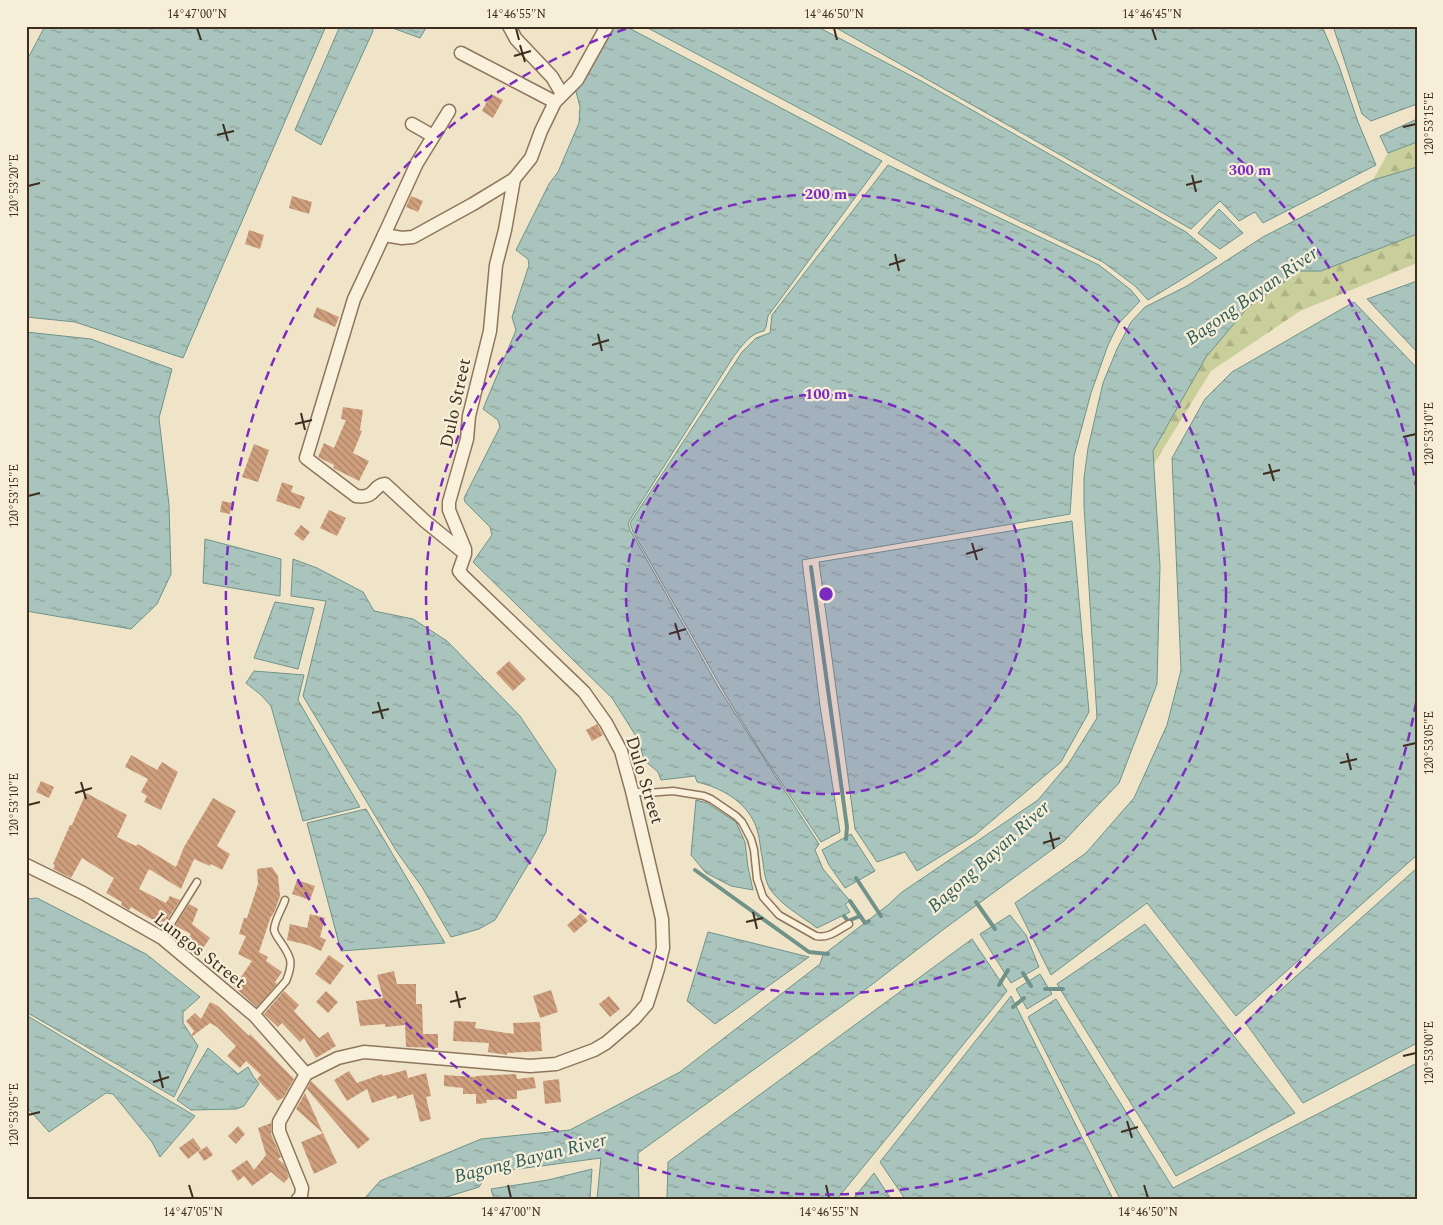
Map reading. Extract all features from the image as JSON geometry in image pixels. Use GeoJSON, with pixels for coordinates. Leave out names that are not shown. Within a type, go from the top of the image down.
{"type":"FeatureCollection","features":[{"type":"Feature","properties":{"kind":"street"},"geometry":{"type":"LineString","coordinates":[[509,26],[516,39],[552,77],[558,98]]}},
{"type":"Feature","properties":{"kind":"street"},"geometry":{"type":"LineString","coordinates":[[384,235],[402,238],[413,237],[514,179],[531,158],[558,98],[577,80],[607,26]]}},
{"type":"Feature","properties":{"kind":"street"},"geometry":{"type":"LineString","coordinates":[[461,53],[558,98]]}},
{"type":"Feature","properties":{"kind":"street"},"geometry":{"type":"LineString","coordinates":[[449,110],[417,163],[354,299],[306,458],[356,496],[364,497],[371,494],[379,485],[385,484],[465,554]]}},
{"type":"Feature","properties":{"kind":"street"},"geometry":{"type":"LineString","coordinates":[[412,124],[434,136]]}},
{"type":"Feature","properties":{"kind":"street","name":"Dulo Street"},"geometry":{"type":"LineString","coordinates":[[306,1074],[338,1058],[364,1052],[530,1066],[556,1064],[594,1050],[606,1043],[621,1032],[647,1004],[663,948],[662,919],[632,791],[621,751],[606,723],[584,692],[460,571],[465,554],[449,510],[449,502],[467,439],[469,416],[490,331],[496,265],[505,230],[514,179]]}},
{"type":"Feature","properties":{"kind":"street","name":"Lungos Street"},"geometry":{"type":"LineString","coordinates":[[26,865],[83,893],[162,938],[255,1016],[306,1074]]}},
{"type":"Feature","properties":{"kind":"street"},"geometry":{"type":"LineString","coordinates":[[298,1199],[302,1188],[279,1131],[279,1122],[306,1074]]}},
{"type":"Feature","properties":{"kind":"lane"},"geometry":{"type":"LineString","coordinates":[[632,791],[673,791],[712,799],[736,816],[746,830],[754,850],[760,891],[779,915],[822,938],[848,924]]}},
{"type":"Feature","properties":{"kind":"lane"},"geometry":{"type":"LineString","coordinates":[[162,938],[197,882]]}},
{"type":"Feature","properties":{"kind":"lane"},"geometry":{"type":"LineString","coordinates":[[255,1016],[286,981],[289,974],[292,962],[290,954],[274,933],[274,926],[285,900]]}},
{"type":"Feature","properties":{"kind":"green space"},"geometry":{"type":"Polygon","coordinates":[[[1417,142],[1417,167],[1373,180],[1388,153],[1417,142]]]}},
{"type":"Feature","properties":{"kind":"green space"},"geometry":{"type":"Polygon","coordinates":[[[1417,234],[1417,263],[1300,311],[1211,371],[1154,464],[1153,451],[1206,357],[1248,307],[1300,271],[1321,271],[1417,234]]]}},
{"type":"Feature","properties":{"kind":"water"},"geometry":{"type":"Polygon","coordinates":[[[45,26],[326,26],[183,358],[75,322],[26,317],[26,62],[45,26]]]}},
{"type":"Feature","properties":{"kind":"water"},"geometry":{"type":"Polygon","coordinates":[[[340,26],[372,26],[373,31],[321,145],[295,130],[340,26]]]}},
{"type":"Feature","properties":{"kind":"water"},"geometry":{"type":"Polygon","coordinates":[[[387,26],[427,26],[420,38],[387,26]]]}},
{"type":"Feature","properties":{"kind":"water"},"geometry":{"type":"Polygon","coordinates":[[[611,26],[625,26],[882,161],[768,316],[764,331],[750,337],[734,356],[628,523],[630,530],[720,690],[819,844],[815,850],[823,869],[850,901],[845,904],[850,912],[817,928],[786,905],[770,889],[765,877],[758,833],[749,814],[742,806],[735,799],[717,788],[697,782],[695,776],[661,780],[658,772],[644,760],[639,741],[612,698],[473,562],[492,535],[490,527],[465,502],[464,498],[500,427],[498,420],[483,409],[516,330],[512,317],[529,265],[528,259],[516,250],[549,184],[558,172],[579,123],[580,107],[575,88],[611,26]]]}},
{"type":"Feature","properties":{"kind":"water"},"geometry":{"type":"Polygon","coordinates":[[[644,26],[816,26],[923,82],[1186,232],[1217,258],[1148,300],[1135,286],[1103,262],[937,181],[644,26]]]}},
{"type":"Feature","properties":{"kind":"water"},"geometry":{"type":"Polygon","coordinates":[[[833,26],[1322,26],[1376,165],[1263,223],[1255,212],[1239,221],[1220,201],[1191,229],[833,26]]]}},
{"type":"Feature","properties":{"kind":"water"},"geometry":{"type":"Polygon","coordinates":[[[1333,26],[1417,26],[1417,104],[1371,121],[1362,114],[1333,26]]]}},
{"type":"Feature","properties":{"kind":"water"},"geometry":{"type":"Polygon","coordinates":[[[1417,119],[1417,142],[1388,153],[1380,136],[1417,119]]]}},
{"type":"Feature","properties":{"kind":"water"},"geometry":{"type":"Polygon","coordinates":[[[888,165],[1099,265],[1131,290],[1140,301],[1119,323],[1108,345],[1091,393],[1074,456],[1070,514],[802,560],[820,706],[840,832],[821,842],[725,694],[633,532],[630,523],[742,352],[756,338],[770,333],[772,315],[888,165]]]}},
{"type":"Feature","properties":{"kind":"water","name":"Bagong Bayan River"},"geometry":{"type":"Polygon","coordinates":[[[1417,167],[1417,234],[1321,271],[1300,271],[1248,307],[1206,357],[1153,451],[1160,566],[1157,684],[1119,783],[1064,841],[870,986],[638,1153],[639,1199],[597,1199],[601,1158],[488,1173],[479,1187],[440,1199],[364,1199],[380,1181],[481,1139],[570,1130],[680,1072],[820,964],[823,955],[902,892],[1038,800],[1069,763],[1097,718],[1084,506],[1084,478],[1088,448],[1103,383],[1131,322],[1145,307],[1187,286],[1263,237],[1373,180],[1417,167]]]}},
{"type":"Feature","properties":{"kind":"water"},"geometry":{"type":"Polygon","coordinates":[[[1219,209],[1243,233],[1220,249],[1198,233],[1219,209]]]}},
{"type":"Feature","properties":{"kind":"water"},"geometry":{"type":"Polygon","coordinates":[[[1417,281],[1417,352],[1367,299],[1417,281]]]}},
{"type":"Feature","properties":{"kind":"water"},"geometry":{"type":"Polygon","coordinates":[[[1354,302],[1417,368],[1417,855],[1236,1016],[1147,903],[1051,975],[1015,903],[1086,853],[1134,798],[1167,725],[1181,670],[1172,458],[1205,399],[1232,372],[1354,302]]]}},
{"type":"Feature","properties":{"kind":"water"},"geometry":{"type":"Polygon","coordinates":[[[26,332],[91,339],[172,369],[159,418],[169,505],[171,574],[157,604],[131,629],[26,611],[26,332]]]}},
{"type":"Feature","properties":{"kind":"water"},"geometry":{"type":"Polygon","coordinates":[[[1072,521],[1089,712],[1061,762],[975,835],[917,871],[905,852],[877,862],[855,829],[819,562],[1072,521]]]}},
{"type":"Feature","properties":{"kind":"water"},"geometry":{"type":"Polygon","coordinates":[[[205,539],[281,559],[280,596],[203,583],[205,539]]]}},
{"type":"Feature","properties":{"kind":"water"},"geometry":{"type":"Polygon","coordinates":[[[293,559],[317,568],[363,592],[374,611],[413,619],[447,641],[520,716],[556,770],[546,832],[495,920],[479,929],[451,937],[422,887],[397,852],[303,696],[326,601],[291,596],[293,559]]]}},
{"type":"Feature","properties":{"kind":"water"},"geometry":{"type":"Polygon","coordinates":[[[275,602],[314,608],[298,669],[254,658],[275,602]]]}},
{"type":"Feature","properties":{"kind":"water"},"geometry":{"type":"Polygon","coordinates":[[[254,671],[304,675],[298,700],[360,807],[303,821],[271,706],[246,683],[254,671]]]}},
{"type":"Feature","properties":{"kind":"water"},"geometry":{"type":"Polygon","coordinates":[[[696,800],[707,803],[736,822],[745,842],[753,890],[731,886],[706,873],[691,855],[696,800]]]}},
{"type":"Feature","properties":{"kind":"water"},"geometry":{"type":"Polygon","coordinates":[[[366,809],[445,943],[341,951],[307,823],[366,809]]]}},
{"type":"Feature","properties":{"kind":"water"},"geometry":{"type":"Polygon","coordinates":[[[851,834],[875,871],[845,888],[829,865],[822,850],[851,834]]]}},
{"type":"Feature","properties":{"kind":"water"},"geometry":{"type":"Polygon","coordinates":[[[1417,868],[1417,1043],[1303,1103],[1245,1022],[1417,868]]]}},
{"type":"Feature","properties":{"kind":"water"},"geometry":{"type":"Polygon","coordinates":[[[37,898],[146,954],[200,997],[183,1012],[183,1023],[198,1046],[174,1097],[26,1012],[26,899],[37,898]]]}},
{"type":"Feature","properties":{"kind":"water"},"geometry":{"type":"Polygon","coordinates":[[[1010,915],[1026,935],[1039,967],[1011,983],[980,934],[1010,915]]]}},
{"type":"Feature","properties":{"kind":"water"},"geometry":{"type":"Polygon","coordinates":[[[1145,924],[1295,1113],[1176,1176],[1057,984],[1145,924]]]}},
{"type":"Feature","properties":{"kind":"water"},"geometry":{"type":"Polygon","coordinates":[[[708,932],[809,957],[715,1024],[687,1001],[708,932]]]}},
{"type":"Feature","properties":{"kind":"water"},"geometry":{"type":"Polygon","coordinates":[[[972,939],[1007,991],[837,1199],[667,1199],[668,1162],[972,939]]]}},
{"type":"Feature","properties":{"kind":"water"},"geometry":{"type":"Polygon","coordinates":[[[1040,974],[1052,994],[1027,1009],[1016,989],[1040,974]]]}},
{"type":"Feature","properties":{"kind":"water"},"geometry":{"type":"Polygon","coordinates":[[[1011,996],[1113,1199],[905,1199],[880,1162],[1011,996]]]}},
{"type":"Feature","properties":{"kind":"water"},"geometry":{"type":"Polygon","coordinates":[[[1056,999],[1173,1188],[1417,1063],[1417,1199],[1120,1199],[1028,1017],[1056,999]]]}},
{"type":"Feature","properties":{"kind":"water"},"geometry":{"type":"Polygon","coordinates":[[[26,1015],[195,1116],[160,1157],[152,1142],[113,1094],[106,1093],[49,1132],[26,1106],[26,1015]]]}},
{"type":"Feature","properties":{"kind":"water"},"geometry":{"type":"Polygon","coordinates":[[[208,1048],[238,1074],[248,1067],[259,1084],[244,1106],[236,1109],[191,1110],[177,1100],[208,1048]]]}},
{"type":"Feature","properties":{"kind":"water"},"geometry":{"type":"Polygon","coordinates":[[[592,1169],[590,1199],[494,1199],[491,1189],[548,1180],[592,1169]]]}},
{"type":"Feature","properties":{"kind":"water"},"geometry":{"type":"Polygon","coordinates":[[[874,1173],[891,1199],[853,1199],[874,1173]]]}},
{"type":"Feature","properties":{"kind":"building"},"geometry":{"type":"Polygon","coordinates":[[[491,94],[503,100],[493,118],[482,111],[491,94]]]}},
{"type":"Feature","properties":{"kind":"building"},"geometry":{"type":"Polygon","coordinates":[[[292,196],[312,202],[309,214],[289,208],[292,196]]]}},
{"type":"Feature","properties":{"kind":"building"},"geometry":{"type":"Polygon","coordinates":[[[411,196],[423,201],[418,212],[406,207],[411,196]]]}},
{"type":"Feature","properties":{"kind":"building"},"geometry":{"type":"Polygon","coordinates":[[[249,230],[264,235],[260,249],[245,244],[249,230]]]}},
{"type":"Feature","properties":{"kind":"building"},"geometry":{"type":"Polygon","coordinates":[[[317,307],[339,317],[335,327],[313,317],[317,307]]]}},
{"type":"Feature","properties":{"kind":"building"},"geometry":{"type":"Polygon","coordinates":[[[343,407],[363,410],[360,430],[362,431],[353,453],[369,461],[359,481],[333,468],[334,465],[318,457],[324,443],[334,448],[346,420],[341,419],[343,407]]]}},
{"type":"Feature","properties":{"kind":"building"},"geometry":{"type":"Polygon","coordinates":[[[254,444],[269,450],[258,482],[242,477],[254,444]]]}},
{"type":"Feature","properties":{"kind":"building"},"geometry":{"type":"Polygon","coordinates":[[[282,482],[293,486],[291,492],[305,497],[300,509],[276,501],[282,482]]]}},
{"type":"Feature","properties":{"kind":"building"},"geometry":{"type":"Polygon","coordinates":[[[222,501],[232,503],[230,514],[220,512],[222,501]]]}},
{"type":"Feature","properties":{"kind":"building"},"geometry":{"type":"Polygon","coordinates":[[[329,510],[346,518],[337,536],[320,528],[329,510]]]}},
{"type":"Feature","properties":{"kind":"building"},"geometry":{"type":"Polygon","coordinates":[[[301,525],[310,532],[303,541],[294,534],[301,525]]]}},
{"type":"Feature","properties":{"kind":"building"},"geometry":{"type":"Polygon","coordinates":[[[509,661],[526,679],[513,691],[496,673],[509,661]]]}},
{"type":"Feature","properties":{"kind":"building"},"geometry":{"type":"Polygon","coordinates":[[[597,724],[603,735],[592,741],[586,730],[597,724]]]}},
{"type":"Feature","properties":{"kind":"building"},"geometry":{"type":"Polygon","coordinates":[[[131,755],[157,770],[162,762],[178,772],[161,810],[144,802],[147,796],[141,792],[148,779],[125,767],[131,755]]]}},
{"type":"Feature","properties":{"kind":"building"},"geometry":{"type":"Polygon","coordinates":[[[41,781],[54,787],[49,798],[36,792],[41,781]]]}},
{"type":"Feature","properties":{"kind":"building"},"geometry":{"type":"Polygon","coordinates":[[[86,793],[127,815],[117,837],[136,846],[138,844],[176,867],[184,847],[213,798],[236,811],[217,846],[230,854],[222,870],[211,864],[210,866],[194,859],[181,889],[149,869],[139,889],[166,903],[170,896],[180,900],[163,926],[131,907],[129,910],[121,905],[122,902],[106,893],[114,878],[82,858],[71,878],[53,869],[55,865],[53,864],[86,793]]]}},
{"type":"Feature","properties":{"kind":"building"},"geometry":{"type":"Polygon","coordinates":[[[272,867],[278,876],[280,896],[259,952],[268,957],[266,961],[282,972],[275,982],[277,984],[257,1007],[234,987],[252,961],[238,954],[246,936],[239,934],[244,918],[247,918],[258,884],[257,869],[272,867]]]}},
{"type":"Feature","properties":{"kind":"building"},"geometry":{"type":"Polygon","coordinates":[[[297,880],[315,886],[310,900],[292,894],[297,880]]]}},
{"type":"Feature","properties":{"kind":"building"},"geometry":{"type":"Polygon","coordinates":[[[189,904],[198,909],[192,924],[210,938],[197,957],[183,945],[191,934],[175,926],[189,904]]]}},
{"type":"Feature","properties":{"kind":"building"},"geometry":{"type":"Polygon","coordinates":[[[581,913],[588,921],[574,933],[567,925],[581,913]]]}},
{"type":"Feature","properties":{"kind":"building"},"geometry":{"type":"Polygon","coordinates":[[[310,914],[325,918],[320,937],[326,940],[321,951],[308,945],[287,940],[290,924],[307,928],[310,914]]]}},
{"type":"Feature","properties":{"kind":"building"},"geometry":{"type":"Polygon","coordinates":[[[329,955],[344,966],[330,985],[315,974],[329,955]]]}},
{"type":"Feature","properties":{"kind":"building"},"geometry":{"type":"Polygon","coordinates":[[[394,971],[397,984],[416,984],[416,1004],[422,1004],[423,1034],[438,1034],[438,1048],[406,1047],[405,1025],[385,1027],[385,1024],[360,1026],[356,1001],[383,998],[377,975],[394,971]]]}},
{"type":"Feature","properties":{"kind":"building"},"geometry":{"type":"Polygon","coordinates":[[[551,990],[558,1012],[540,1018],[533,996],[551,990]]]}},
{"type":"Feature","properties":{"kind":"building"},"geometry":{"type":"Polygon","coordinates":[[[284,991],[299,1005],[294,1011],[319,1038],[328,1032],[336,1046],[316,1058],[304,1038],[300,1042],[282,1023],[278,1027],[264,1014],[284,991]]]}},
{"type":"Feature","properties":{"kind":"building"},"geometry":{"type":"Polygon","coordinates":[[[326,991],[338,1002],[328,1013],[316,1002],[326,991]]]}},
{"type":"Feature","properties":{"kind":"building"},"geometry":{"type":"Polygon","coordinates":[[[609,996],[620,1009],[610,1017],[599,1004],[609,996]]]}},
{"type":"Feature","properties":{"kind":"building"},"geometry":{"type":"Polygon","coordinates":[[[210,1002],[218,1006],[249,1036],[250,1034],[294,1079],[283,1098],[278,1101],[257,1079],[261,1075],[246,1061],[240,1068],[227,1056],[236,1046],[217,1027],[210,1023],[190,1038],[194,1031],[186,1021],[195,1013],[201,1019],[210,1002]]]}},
{"type":"Feature","properties":{"kind":"building"},"geometry":{"type":"Polygon","coordinates":[[[454,1021],[476,1022],[475,1028],[514,1034],[513,1023],[540,1022],[542,1051],[507,1053],[507,1055],[488,1052],[489,1043],[453,1041],[454,1021]]]}},
{"type":"Feature","properties":{"kind":"building"},"geometry":{"type":"Polygon","coordinates":[[[406,1070],[408,1078],[426,1073],[431,1096],[426,1097],[431,1119],[420,1122],[413,1094],[397,1099],[396,1095],[372,1103],[367,1089],[347,1101],[334,1080],[349,1071],[357,1083],[382,1074],[383,1076],[406,1070]]]}},
{"type":"Feature","properties":{"kind":"building"},"geometry":{"type":"Polygon","coordinates":[[[516,1074],[517,1079],[534,1077],[536,1088],[517,1091],[517,1099],[486,1100],[487,1103],[476,1104],[476,1094],[463,1094],[463,1088],[444,1086],[444,1075],[476,1077],[516,1074]]]}},
{"type":"Feature","properties":{"kind":"building"},"geometry":{"type":"Polygon","coordinates":[[[559,1079],[561,1102],[545,1104],[543,1081],[559,1079]]]}},
{"type":"Feature","properties":{"kind":"building"},"geometry":{"type":"Polygon","coordinates":[[[311,1081],[370,1139],[358,1149],[307,1089],[311,1081]]]}},
{"type":"Feature","properties":{"kind":"building"},"geometry":{"type":"Polygon","coordinates":[[[305,1093],[323,1133],[296,1109],[305,1093]]]}},
{"type":"Feature","properties":{"kind":"building"},"geometry":{"type":"Polygon","coordinates":[[[271,1123],[271,1134],[281,1157],[278,1159],[284,1164],[289,1177],[284,1183],[271,1172],[252,1186],[244,1176],[238,1181],[231,1171],[247,1160],[254,1170],[266,1155],[258,1128],[271,1123]]]}},
{"type":"Feature","properties":{"kind":"building"},"geometry":{"type":"Polygon","coordinates":[[[238,1126],[245,1134],[236,1144],[228,1136],[238,1126]]]}},
{"type":"Feature","properties":{"kind":"building"},"geometry":{"type":"Polygon","coordinates":[[[323,1133],[337,1163],[314,1174],[301,1142],[323,1133]]]}},
{"type":"Feature","properties":{"kind":"building"},"geometry":{"type":"Polygon","coordinates":[[[193,1138],[201,1149],[188,1159],[179,1148],[193,1138]]]}},
{"type":"Feature","properties":{"kind":"building"},"geometry":{"type":"Polygon","coordinates":[[[207,1146],[213,1155],[204,1161],[198,1152],[207,1146]]]}},
{"type":"Feature","properties":{"kind":"waterway"},"geometry":{"type":"LineString","coordinates":[[811,567],[847,827],[846,839]]}},
{"type":"Feature","properties":{"kind":"waterway"},"geometry":{"type":"LineString","coordinates":[[695,870],[809,952],[828,954]]}},
{"type":"Feature","properties":{"kind":"waterway"},"geometry":{"type":"LineString","coordinates":[[856,878],[881,916]]}},
{"type":"Feature","properties":{"kind":"waterway"},"geometry":{"type":"LineString","coordinates":[[850,901],[865,923],[869,921]]}},
{"type":"Feature","properties":{"kind":"waterway"},"geometry":{"type":"LineString","coordinates":[[976,902],[995,929]]}},
{"type":"Feature","properties":{"kind":"waterway"},"geometry":{"type":"LineString","coordinates":[[844,916],[848,921],[860,916]]}},
{"type":"Feature","properties":{"kind":"waterway"},"geometry":{"type":"LineString","coordinates":[[999,985],[1008,970]]}},
{"type":"Feature","properties":{"kind":"waterway"},"geometry":{"type":"LineString","coordinates":[[1023,973],[1031,986]]}},
{"type":"Feature","properties":{"kind":"waterway"},"geometry":{"type":"LineString","coordinates":[[1045,989],[1063,989]]}},
{"type":"Feature","properties":{"kind":"waterway"},"geometry":{"type":"LineString","coordinates":[[1013,1007],[1024,998]]}}]}
